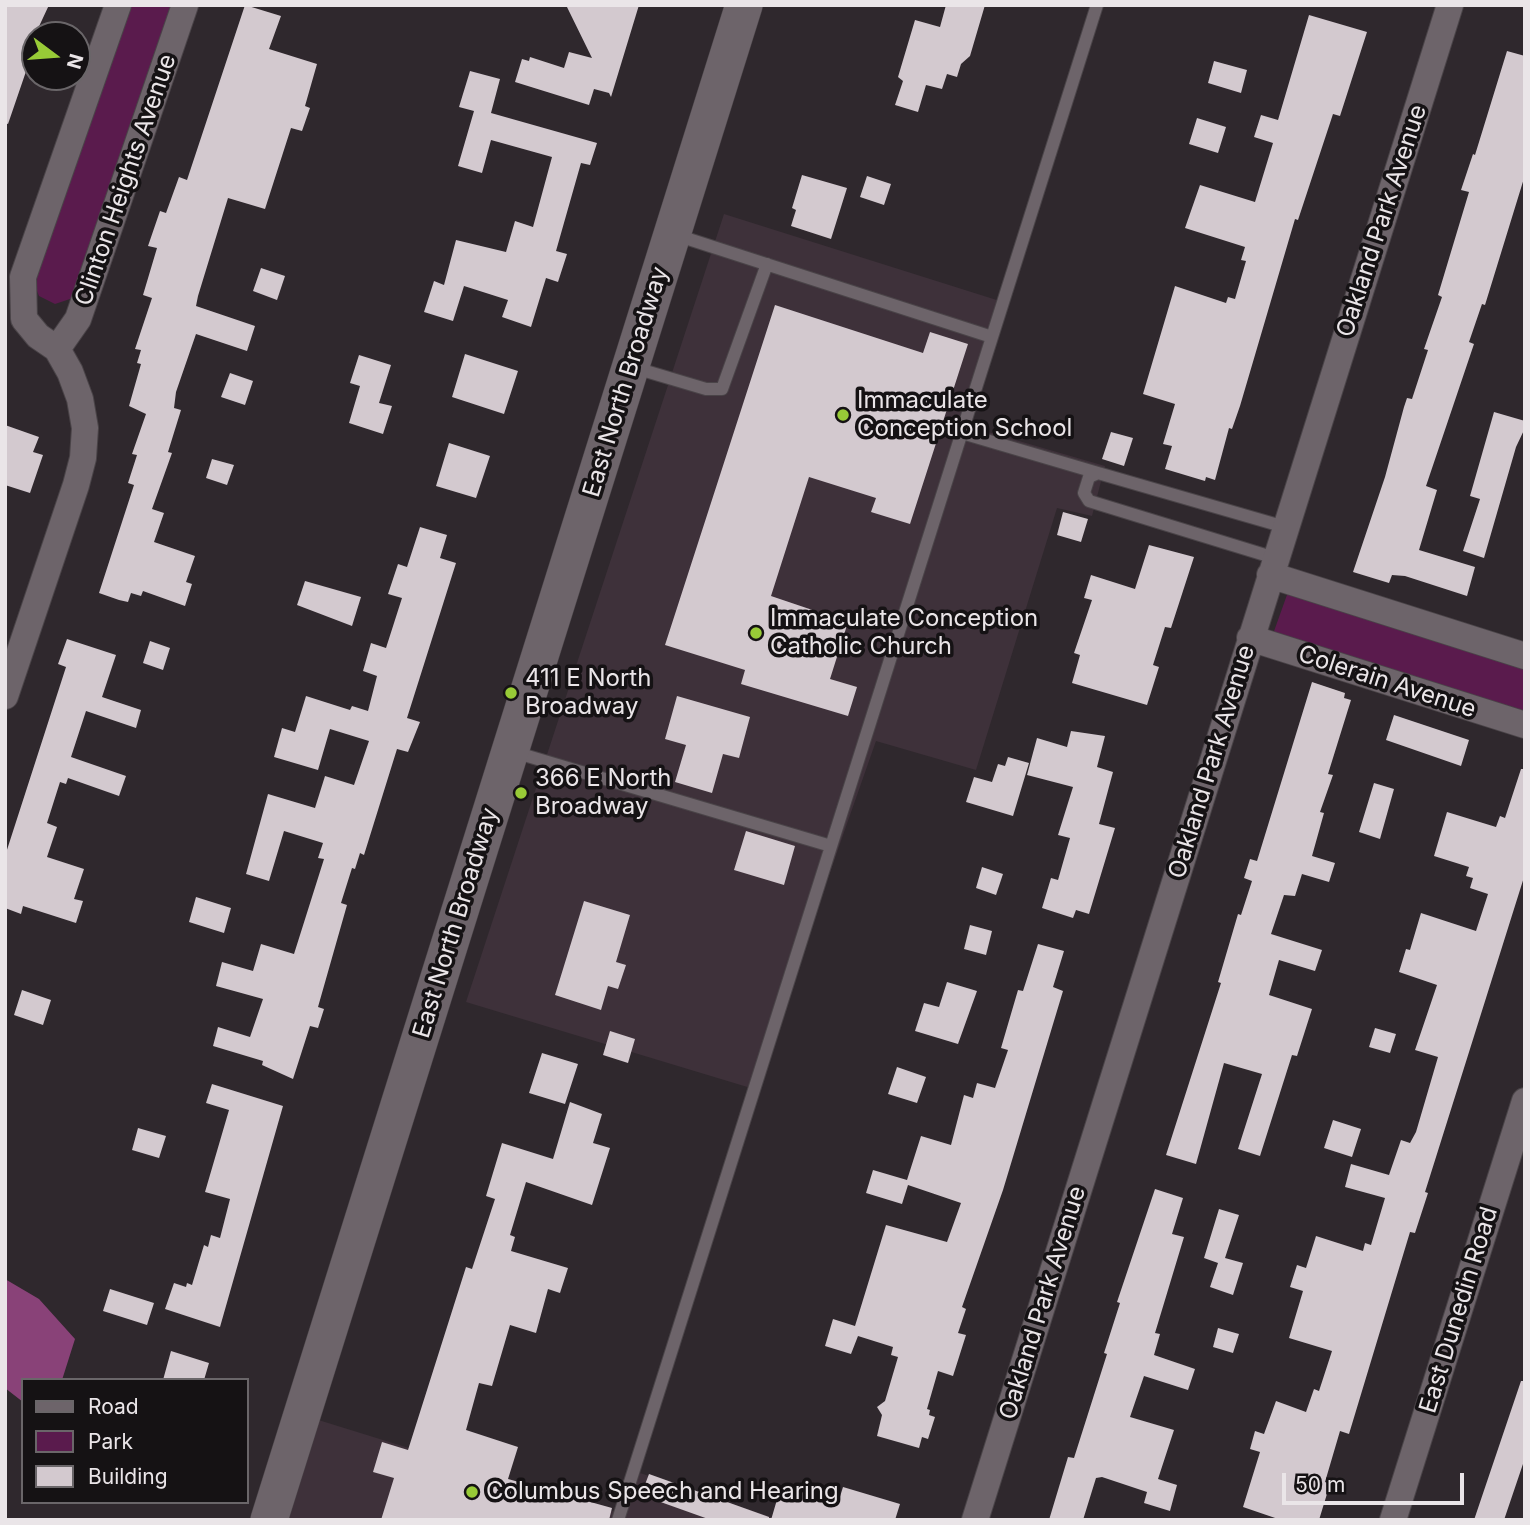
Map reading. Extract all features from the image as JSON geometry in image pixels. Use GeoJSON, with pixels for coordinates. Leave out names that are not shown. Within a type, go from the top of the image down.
{"type":"FeatureCollection","features":[{"type":"Feature","properties":{"kind":"main road","name":"East North Broadway"},"geometry":{"type":"LineString","coordinates":[[269,1520],[744,5]]}},
{"type":"Feature","properties":{"kind":"street"},"geometry":{"type":"LineString","coordinates":[[5,696],[67,515],[83,458],[85,428],[79,399],[57,349],[38,337],[24,319],[23,278],[118,5]]}},
{"type":"Feature","properties":{"kind":"street","name":"Clinton Heights Avenue"},"geometry":{"type":"LineString","coordinates":[[57,349],[78,319],[186,5]]}},
{"type":"Feature","properties":{"kind":"street","name":"Oakland Park Avenue"},"geometry":{"type":"LineString","coordinates":[[975,1520],[1450,5]]}},
{"type":"Feature","properties":{"kind":"street"},"geometry":{"type":"LineString","coordinates":[[1273,566],[1525,656]]}},
{"type":"Feature","properties":{"kind":"street","name":"Colerain Avenue"},"geometry":{"type":"LineString","coordinates":[[1250,638],[1525,725]]}},
{"type":"Feature","properties":{"kind":"street","name":"East Dunedin Road"},"geometry":{"type":"LineString","coordinates":[[1393,1520],[1525,1101]]}},
{"type":"Feature","properties":{"kind":"lane"},"geometry":{"type":"LineString","coordinates":[[618,1520],[1097,5]]}},
{"type":"Feature","properties":{"kind":"lane"},"geometry":{"type":"LineString","coordinates":[[672,234],[992,337]]}},
{"type":"Feature","properties":{"kind":"lane"},"geometry":{"type":"LineString","coordinates":[[631,366],[706,389],[722,389],[767,264]]}},
{"type":"Feature","properties":{"kind":"lane"},"geometry":{"type":"LineString","coordinates":[[962,433],[1285,527]]}},
{"type":"Feature","properties":{"kind":"lane"},"geometry":{"type":"LineString","coordinates":[[1098,473],[1089,477],[1084,493],[1090,501],[1273,566]]}},
{"type":"Feature","properties":{"kind":"lane"},"geometry":{"type":"LineString","coordinates":[[510,750],[831,846]]}},
{"type":"Feature","properties":{"kind":"shaded area"},"geometry":{"type":"Polygon","coordinates":[[[724,214],[1003,302],[964,425],[1105,466],[1092,516],[1057,508],[976,770],[876,741],[754,1089],[466,1002],[724,214]]]}},
{"type":"Feature","properties":{"kind":"shaded area"},"geometry":{"type":"Polygon","coordinates":[[[5,1279],[39,1299],[75,1339],[63,1378],[21,1378],[21,1400],[5,1388],[5,1279]]]}},
{"type":"Feature","properties":{"kind":"shaded area"},"geometry":{"type":"Polygon","coordinates":[[[312,1418],[625,1515],[640,1473],[780,1520],[279,1520],[312,1418]]]}},
{"type":"Feature","properties":{"kind":"green space"},"geometry":{"type":"Polygon","coordinates":[[[129,5],[176,5],[73,298],[55,304],[39,296],[35,286],[37,274],[129,5]]]}},
{"type":"Feature","properties":{"kind":"green space"},"geometry":{"type":"Polygon","coordinates":[[[1288,592],[1525,670],[1525,711],[1273,634],[1288,592]]]}},
{"type":"Feature","properties":{"kind":"building"},"geometry":{"type":"Polygon","coordinates":[[[5,5],[49,5],[42,21],[21,21],[21,86],[8,124],[5,123],[5,5]]]}},
{"type":"Feature","properties":{"kind":"building"},"geometry":{"type":"Polygon","coordinates":[[[245,5],[281,16],[269,49],[317,64],[305,106],[310,108],[302,131],[291,128],[265,209],[228,198],[198,296],[196,306],[255,326],[247,351],[196,334],[176,392],[174,408],[181,410],[168,452],[172,453],[152,509],[164,513],[154,542],[195,556],[186,582],[192,584],[185,606],[143,591],[141,596],[131,593],[128,602],[99,593],[134,485],[128,483],[137,455],[132,454],[146,414],[129,406],[141,364],[137,363],[141,350],[135,349],[152,298],[143,295],[157,248],[148,246],[160,211],[166,213],[179,177],[187,180],[245,5]]]}},
{"type":"Feature","properties":{"kind":"building"},"geometry":{"type":"Polygon","coordinates":[[[566,5],[639,5],[611,97],[609,93],[594,89],[589,105],[515,82],[522,59],[529,61],[530,57],[564,68],[569,52],[592,58],[566,5]]]}},
{"type":"Feature","properties":{"kind":"building"},"geometry":{"type":"Polygon","coordinates":[[[946,5],[985,5],[970,56],[961,64],[957,77],[947,74],[942,89],[926,85],[918,112],[895,105],[903,81],[898,77],[915,20],[940,27],[946,5]]]}},
{"type":"Feature","properties":{"kind":"building"},"geometry":{"type":"Polygon","coordinates":[[[1309,15],[1367,32],[1340,116],[1333,114],[1298,220],[1295,219],[1240,406],[1232,429],[1229,428],[1215,480],[1206,477],[1205,481],[1165,469],[1172,446],[1163,444],[1175,404],[1143,394],[1175,286],[1226,303],[1228,297],[1235,299],[1246,261],[1241,260],[1245,247],[1185,228],[1200,185],[1255,202],[1273,143],[1254,137],[1261,115],[1278,120],[1309,15]]]}},
{"type":"Feature","properties":{"kind":"building"},"geometry":{"type":"Polygon","coordinates":[[[1507,51],[1525,56],[1525,175],[1485,305],[1482,304],[1469,342],[1474,344],[1426,486],[1437,490],[1419,550],[1475,567],[1467,596],[1405,576],[1392,575],[1389,583],[1353,572],[1385,477],[1407,398],[1412,399],[1428,350],[1424,349],[1442,297],[1438,295],[1469,192],[1461,190],[1473,154],[1475,155],[1507,51]]]}},
{"type":"Feature","properties":{"kind":"building"},"geometry":{"type":"Polygon","coordinates":[[[1214,61],[1247,70],[1241,93],[1208,83],[1214,61]]]}},
{"type":"Feature","properties":{"kind":"building"},"geometry":{"type":"Polygon","coordinates":[[[470,71],[500,79],[491,113],[597,143],[590,165],[581,163],[556,251],[567,254],[558,282],[546,278],[531,327],[502,317],[508,300],[464,286],[453,321],[424,312],[434,281],[444,285],[456,240],[506,252],[515,221],[533,227],[552,157],[491,140],[482,173],[458,166],[474,111],[459,107],[470,71]]]}},
{"type":"Feature","properties":{"kind":"building"},"geometry":{"type":"Polygon","coordinates":[[[1197,118],[1226,127],[1218,153],[1189,144],[1197,118]]]}},
{"type":"Feature","properties":{"kind":"building"},"geometry":{"type":"Polygon","coordinates":[[[802,175],[847,188],[831,239],[791,226],[796,210],[792,208],[802,175]]]}},
{"type":"Feature","properties":{"kind":"building"},"geometry":{"type":"Polygon","coordinates":[[[867,176],[891,184],[884,205],[860,197],[867,176]]]}},
{"type":"Feature","properties":{"kind":"building"},"geometry":{"type":"Polygon","coordinates":[[[261,268],[285,276],[277,300],[253,291],[261,268]]]}},
{"type":"Feature","properties":{"kind":"building","name":"Immaculate Conception School"},"geometry":{"type":"Polygon","coordinates":[[[775,305],[923,353],[930,332],[968,344],[910,524],[871,512],[876,498],[809,477],[771,596],[848,622],[830,679],[857,687],[848,716],[741,684],[745,670],[665,645],[775,305]]]}},
{"type":"Feature","properties":{"kind":"building"},"geometry":{"type":"Polygon","coordinates":[[[465,354],[518,371],[504,414],[452,397],[465,354]]]}},
{"type":"Feature","properties":{"kind":"building"},"geometry":{"type":"Polygon","coordinates":[[[359,355],[391,365],[379,403],[392,406],[383,434],[349,423],[360,386],[350,383],[359,355]]]}},
{"type":"Feature","properties":{"kind":"building"},"geometry":{"type":"Polygon","coordinates":[[[230,373],[253,381],[245,405],[221,397],[230,373]]]}},
{"type":"Feature","properties":{"kind":"building"},"geometry":{"type":"Polygon","coordinates":[[[1494,412],[1525,421],[1525,428],[1516,447],[1484,558],[1463,551],[1480,499],[1470,496],[1494,412]]]}},
{"type":"Feature","properties":{"kind":"building"},"geometry":{"type":"Polygon","coordinates":[[[5,425],[39,437],[33,452],[43,455],[30,493],[5,485],[5,425]]]}},
{"type":"Feature","properties":{"kind":"building"},"geometry":{"type":"Polygon","coordinates":[[[1111,432],[1133,438],[1124,466],[1102,459],[1111,432]]]}},
{"type":"Feature","properties":{"kind":"building"},"geometry":{"type":"Polygon","coordinates":[[[449,443],[490,456],[476,498],[436,486],[449,443]]]}},
{"type":"Feature","properties":{"kind":"building"},"geometry":{"type":"Polygon","coordinates":[[[212,459],[234,465],[227,485],[206,478],[212,459]]]}},
{"type":"Feature","properties":{"kind":"building"},"geometry":{"type":"Polygon","coordinates":[[[1063,512],[1088,519],[1081,542],[1057,535],[1063,512]]]}},
{"type":"Feature","properties":{"kind":"building"},"geometry":{"type":"Polygon","coordinates":[[[420,527],[447,535],[440,558],[456,563],[407,718],[420,722],[408,752],[397,749],[364,855],[360,853],[355,869],[352,868],[341,903],[347,905],[318,1007],[324,1009],[318,1028],[310,1026],[293,1079],[262,1065],[263,1061],[213,1046],[218,1027],[250,1037],[263,999],[216,986],[222,962],[253,971],[261,944],[294,954],[324,859],[318,858],[323,843],[284,831],[269,881],[246,874],[268,794],[315,808],[325,776],[354,785],[369,741],[330,729],[318,770],[274,757],[282,728],[295,732],[306,696],[350,710],[352,706],[368,711],[377,676],[363,671],[371,643],[386,648],[402,598],[388,594],[398,564],[407,567],[420,527]]]}},
{"type":"Feature","properties":{"kind":"building"},"geometry":{"type":"Polygon","coordinates":[[[1149,545],[1194,557],[1171,628],[1165,627],[1153,665],[1159,667],[1147,705],[1072,683],[1080,655],[1074,653],[1092,600],[1084,598],[1091,575],[1135,589],[1149,545]]]}},
{"type":"Feature","properties":{"kind":"building"},"geometry":{"type":"Polygon","coordinates":[[[305,581],[361,597],[352,626],[297,605],[305,581]]]}},
{"type":"Feature","properties":{"kind":"building"},"geometry":{"type":"Polygon","coordinates":[[[67,639],[116,655],[102,697],[141,710],[136,728],[86,711],[71,757],[126,776],[119,796],[68,778],[66,784],[60,782],[47,823],[57,827],[47,857],[84,869],[74,899],[83,901],[76,923],[23,906],[21,914],[5,908],[5,856],[66,667],[58,664],[67,639]]]}},
{"type":"Feature","properties":{"kind":"building"},"geometry":{"type":"Polygon","coordinates":[[[150,641],[170,648],[163,670],[143,663],[150,641]]]}},
{"type":"Feature","properties":{"kind":"building"},"geometry":{"type":"Polygon","coordinates":[[[1312,682],[1345,693],[1344,698],[1351,700],[1328,774],[1333,775],[1320,812],[1324,813],[1312,856],[1335,863],[1329,882],[1302,874],[1295,896],[1284,895],[1271,934],[1322,950],[1315,971],[1279,960],[1269,995],[1312,1009],[1297,1056],[1292,1055],[1260,1156],[1238,1149],[1262,1074],[1224,1063],[1196,1164],[1166,1155],[1221,983],[1218,982],[1238,914],[1241,915],[1252,881],[1244,878],[1250,859],[1257,861],[1312,682]]]}},
{"type":"Feature","properties":{"kind":"building"},"geometry":{"type":"Polygon","coordinates":[[[677,696],[750,717],[739,758],[723,754],[712,793],[675,782],[686,745],[665,739],[677,696]]]}},
{"type":"Feature","properties":{"kind":"building"},"geometry":{"type":"Polygon","coordinates":[[[1394,715],[1469,740],[1461,766],[1386,740],[1394,715]]]}},
{"type":"Feature","properties":{"kind":"building"},"geometry":{"type":"Polygon","coordinates":[[[1071,731],[1105,736],[1097,767],[1113,772],[1099,824],[1115,828],[1089,914],[1076,910],[1073,918],[1042,908],[1051,878],[1058,880],[1070,838],[1058,835],[1073,787],[1027,775],[1037,738],[1067,747],[1071,731]]]}},
{"type":"Feature","properties":{"kind":"building"},"geometry":{"type":"Polygon","coordinates":[[[1008,757],[1029,763],[1013,816],[966,802],[974,777],[992,782],[998,764],[1005,766],[1008,757]]]}},
{"type":"Feature","properties":{"kind":"building"},"geometry":{"type":"Polygon","coordinates":[[[1521,769],[1525,769],[1525,874],[1425,1192],[1428,1193],[1415,1233],[1410,1232],[1349,1434],[1340,1431],[1325,1482],[1330,1484],[1319,1520],[1281,1520],[1243,1507],[1260,1452],[1250,1449],[1255,1431],[1264,1434],[1276,1401],[1306,1412],[1314,1389],[1319,1391],[1332,1351],[1289,1338],[1303,1291],[1290,1287],[1297,1265],[1306,1268],[1316,1236],[1363,1251],[1365,1243],[1371,1245],[1385,1198],[1345,1187],[1351,1164],[1389,1175],[1401,1140],[1410,1143],[1416,1132],[1438,1057],[1415,1050],[1437,985],[1399,972],[1406,949],[1410,950],[1421,913],[1476,931],[1488,894],[1470,888],[1473,878],[1466,876],[1469,867],[1434,856],[1447,812],[1496,827],[1500,816],[1505,818],[1521,769]]]}},
{"type":"Feature","properties":{"kind":"building"},"geometry":{"type":"Polygon","coordinates":[[[1374,783],[1394,789],[1380,839],[1359,832],[1374,783]]]}},
{"type":"Feature","properties":{"kind":"building"},"geometry":{"type":"Polygon","coordinates":[[[746,831],[795,846],[784,885],[734,870],[746,831]]]}},
{"type":"Feature","properties":{"kind":"building"},"geometry":{"type":"Polygon","coordinates":[[[982,867],[1003,874],[996,895],[976,888],[982,867]]]}},
{"type":"Feature","properties":{"kind":"building"},"geometry":{"type":"Polygon","coordinates":[[[196,897],[231,908],[224,933],[189,922],[196,897]]]}},
{"type":"Feature","properties":{"kind":"building"},"geometry":{"type":"Polygon","coordinates":[[[584,901],[630,915],[616,962],[626,965],[618,989],[608,986],[601,1010],[555,995],[584,901]]]}},
{"type":"Feature","properties":{"kind":"building"},"geometry":{"type":"Polygon","coordinates":[[[970,925],[992,931],[986,955],[964,949],[970,925]]]}},
{"type":"Feature","properties":{"kind":"building"},"geometry":{"type":"Polygon","coordinates":[[[1038,944],[1064,951],[1053,987],[1063,991],[1003,1190],[962,1307],[966,1309],[958,1333],[966,1335],[953,1376],[938,1371],[927,1409],[930,1410],[929,1415],[935,1417],[928,1439],[922,1437],[919,1448],[877,1436],[882,1415],[877,1407],[885,1401],[898,1357],[891,1355],[893,1347],[858,1336],[851,1354],[825,1346],[833,1319],[855,1326],[886,1225],[947,1242],[961,1203],[908,1185],[902,1204],[866,1193],[873,1170],[907,1180],[921,1136],[951,1145],[964,1095],[973,1098],[977,1083],[995,1088],[1008,1050],[1001,1048],[1018,990],[1023,991],[1038,944]]]}},
{"type":"Feature","properties":{"kind":"building"},"geometry":{"type":"Polygon","coordinates":[[[947,982],[977,991],[958,1044],[915,1031],[924,1003],[939,1007],[947,982]]]}},
{"type":"Feature","properties":{"kind":"building"},"geometry":{"type":"Polygon","coordinates":[[[22,990],[51,1000],[43,1025],[14,1015],[22,990]]]}},
{"type":"Feature","properties":{"kind":"building"},"geometry":{"type":"Polygon","coordinates":[[[1375,1028],[1396,1034],[1390,1053],[1369,1047],[1375,1028]]]}},
{"type":"Feature","properties":{"kind":"building"},"geometry":{"type":"Polygon","coordinates":[[[610,1031],[635,1039],[628,1063],[603,1055],[610,1031]]]}},
{"type":"Feature","properties":{"kind":"building"},"geometry":{"type":"Polygon","coordinates":[[[542,1053],[578,1064],[565,1104],[529,1093],[542,1053]]]}},
{"type":"Feature","properties":{"kind":"building"},"geometry":{"type":"Polygon","coordinates":[[[897,1067],[926,1077],[917,1103],[888,1094],[897,1067]]]}},
{"type":"Feature","properties":{"kind":"building"},"geometry":{"type":"Polygon","coordinates":[[[212,1084],[283,1106],[220,1327],[165,1309],[174,1283],[186,1287],[187,1283],[192,1285],[204,1245],[208,1247],[211,1235],[220,1238],[230,1199],[205,1192],[229,1110],[206,1103],[212,1084]]]}},
{"type":"Feature","properties":{"kind":"building"},"geometry":{"type":"Polygon","coordinates":[[[570,1102],[602,1114],[593,1143],[610,1148],[592,1205],[526,1182],[510,1235],[515,1237],[511,1251],[568,1268],[560,1293],[548,1289],[536,1333],[510,1325],[492,1386],[479,1383],[466,1430],[518,1447],[508,1479],[612,1508],[609,1520],[381,1520],[394,1478],[373,1472],[382,1442],[408,1450],[466,1267],[472,1269],[495,1199],[486,1196],[502,1143],[553,1159],[570,1102]]]}},
{"type":"Feature","properties":{"kind":"building"},"geometry":{"type":"Polygon","coordinates":[[[1333,1120],[1361,1129],[1352,1157],[1324,1148],[1333,1120]]]}},
{"type":"Feature","properties":{"kind":"building"},"geometry":{"type":"Polygon","coordinates":[[[138,1128],[166,1136],[159,1158],[132,1150],[138,1128]]]}},
{"type":"Feature","properties":{"kind":"building"},"geometry":{"type":"Polygon","coordinates":[[[1155,1189],[1183,1198],[1172,1234],[1184,1237],[1155,1333],[1160,1334],[1154,1355],[1195,1369],[1188,1390],[1144,1376],[1130,1417],[1174,1430],[1158,1479],[1177,1485],[1170,1511],[1144,1503],[1147,1492],[1102,1477],[1096,1478],[1083,1520],[1049,1520],[1068,1457],[1074,1458],[1107,1354],[1104,1353],[1120,1303],[1117,1302],[1155,1189]]]}},
{"type":"Feature","properties":{"kind":"building"},"geometry":{"type":"Polygon","coordinates":[[[1219,1209],[1239,1215],[1225,1258],[1243,1263],[1233,1295],[1210,1287],[1218,1263],[1204,1258],[1219,1209]]]}},
{"type":"Feature","properties":{"kind":"building"},"geometry":{"type":"Polygon","coordinates":[[[110,1289],[154,1303],[147,1325],[103,1311],[110,1289]]]}},
{"type":"Feature","properties":{"kind":"building"},"geometry":{"type":"Polygon","coordinates":[[[1218,1328],[1239,1334],[1233,1353],[1213,1347],[1218,1328]]]}},
{"type":"Feature","properties":{"kind":"building"},"geometry":{"type":"Polygon","coordinates":[[[171,1351],[209,1363],[205,1378],[164,1378],[171,1351]]]}},
{"type":"Feature","properties":{"kind":"building"},"geometry":{"type":"Polygon","coordinates":[[[1521,1381],[1525,1381],[1525,1458],[1504,1520],[1474,1520],[1521,1381]]]}},
{"type":"Feature","properties":{"kind":"building"},"geometry":{"type":"Polygon","coordinates":[[[649,1474],[769,1517],[769,1520],[711,1520],[641,1495],[649,1474]]]}},
{"type":"Feature","properties":{"kind":"building"},"geometry":{"type":"Polygon","coordinates":[[[781,1486],[838,1503],[843,1487],[900,1504],[895,1520],[771,1520],[781,1486]]]}},
{"type":"Feature","properties":{"kind":"place","name":"Immaculate Conception School"},"geometry":{"type":"Point","coordinates":[843,415]}},
{"type":"Feature","properties":{"kind":"place","name":"Immaculate Conception Catholic Church"},"geometry":{"type":"Point","coordinates":[756,633]}},
{"type":"Feature","properties":{"kind":"place","name":"411 E North Broadway"},"geometry":{"type":"Point","coordinates":[511,693]}},
{"type":"Feature","properties":{"kind":"place","name":"366 E North Broadway"},"geometry":{"type":"Point","coordinates":[521,793]}},
{"type":"Feature","properties":{"kind":"place","name":"Columbus Speech and Hearing"},"geometry":{"type":"Point","coordinates":[472,1492]}}]}
